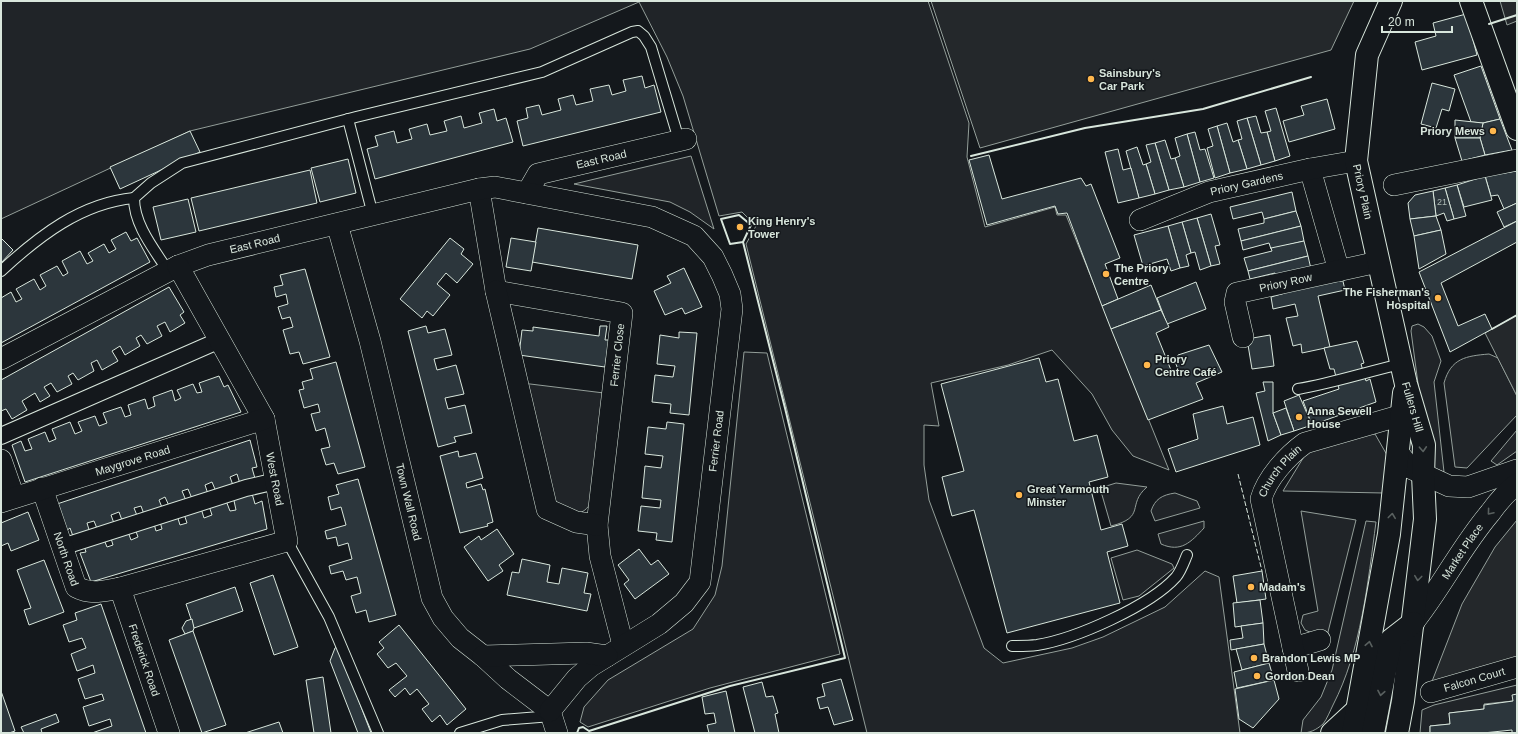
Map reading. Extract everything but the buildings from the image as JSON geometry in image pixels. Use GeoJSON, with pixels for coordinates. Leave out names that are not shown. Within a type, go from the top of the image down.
{"type":"FeatureCollection","features":[{"type":"Feature","properties":{"kind":"main road","name":"Priory Plain"},"geometry":{"type":"LineString","coordinates":[[1391,1],[1367,55],[1356,161],[1404,374]]}},
{"type":"Feature","properties":{"kind":"main road"},"geometry":{"type":"LineString","coordinates":[[1471,1],[1517,129]]}},
{"type":"Feature","properties":{"kind":"main road","name":"Fullers Hill"},"geometry":{"type":"LineString","coordinates":[[1353,733],[1389,534],[1402,415],[1404,374]]}},
{"type":"Feature","properties":{"kind":"main road","name":"Fullers Hill"},"geometry":{"type":"LineString","coordinates":[[1397,733],[1403,701],[1425,519],[1423,475],[1424,445],[1404,374]]}},
{"type":"Feature","properties":{"kind":"main road"},"geometry":{"type":"LineString","coordinates":[[1373,733],[1391,640],[1413,623]]}},
{"type":"Feature","properties":{"kind":"main road"},"geometry":{"type":"LineString","coordinates":[[1332,733],[1357,710]]}},
{"type":"Feature","properties":{"kind":"street","name":"East Road"},"geometry":{"type":"LineString","coordinates":[[527,193],[538,174],[683,140]]}},
{"type":"Feature","properties":{"kind":"street"},"geometry":{"type":"LineString","coordinates":[[1394,185],[1517,160]]}},
{"type":"Feature","properties":{"kind":"street","name":"Priory Gardens"},"geometry":{"type":"LineString","coordinates":[[1140,220],[1209,192],[1310,169],[1356,161]]}},
{"type":"Feature","properties":{"kind":"street"},"geometry":{"type":"LineString","coordinates":[[1310,169],[1339,271]]}},
{"type":"Feature","properties":{"kind":"street","name":"East Road"},"geometry":{"type":"LineString","coordinates":[[1,359],[173,268],[208,255],[479,189],[495,187],[652,217]]}},
{"type":"Feature","properties":{"kind":"street"},"geometry":{"type":"LineString","coordinates":[[479,189],[496,291],[546,509],[576,522],[597,525]]}},
{"type":"Feature","properties":{"kind":"street","name":"Ferrier Road"},"geometry":{"type":"LineString","coordinates":[[553,720],[577,678],[615,651],[660,624],[684,603],[700,582],[732,309],[730,294],[725,281],[708,252],[694,236],[652,217]]}},
{"type":"Feature","properties":{"kind":"street","name":"Town Wall Road"},"geometry":{"type":"LineString","coordinates":[[337,224],[370,341],[432,598],[443,618],[460,638],[483,656],[553,720]]}},
{"type":"Feature","properties":{"kind":"street","name":"Priory Row"},"geometry":{"type":"LineString","coordinates":[[1243,337],[1235,302],[1238,293],[1378,262]]}},
{"type":"Feature","properties":{"kind":"street","name":"West Road"},"geometry":{"type":"LineString","coordinates":[[173,268],[220,340],[264,419],[287,541]]}},
{"type":"Feature","properties":{"kind":"street","name":"Ferrier Close"},"geometry":{"type":"LineString","coordinates":[[496,291],[622,313],[597,525],[600,556],[615,651]]}},
{"type":"Feature","properties":{"kind":"street"},"geometry":{"type":"LineString","coordinates":[[1,436],[220,340]]}},
{"type":"Feature","properties":{"kind":"street","name":"Church Plain"},"geometry":{"type":"LineString","coordinates":[[1298,671],[1260,499],[1263,491],[1295,450],[1305,443],[1402,415]]}},
{"type":"Feature","properties":{"kind":"street","name":"Maygrove Road"},"geometry":{"type":"LineString","coordinates":[[8,499],[264,419]]}},
{"type":"Feature","properties":{"kind":"street"},"geometry":{"type":"LineString","coordinates":[[1398,452],[1410,468],[1449,486],[1468,487],[1517,470]]}},
{"type":"Feature","properties":{"kind":"street"},"geometry":{"type":"LineString","coordinates":[[1,460],[8,499]]}},
{"type":"Feature","properties":{"kind":"street"},"geometry":{"type":"LineString","coordinates":[[62,547],[246,488],[276,481]]}},
{"type":"Feature","properties":{"kind":"street","name":"Market Place"},"geometry":{"type":"LineString","coordinates":[[1413,623],[1430,601],[1476,529],[1508,490],[1517,484]]}},
{"type":"Feature","properties":{"kind":"street","name":"North Road"},"geometry":{"type":"LineString","coordinates":[[42,488],[76,587],[84,591],[96,593],[120,588]]}},
{"type":"Feature","properties":{"kind":"street"},"geometry":{"type":"LineString","coordinates":[[120,588],[287,541]]}},
{"type":"Feature","properties":{"kind":"street","name":"Frederick Road"},"geometry":{"type":"LineString","coordinates":[[120,588],[169,733]]}},
{"type":"Feature","properties":{"kind":"street"},"geometry":{"type":"LineString","coordinates":[[1293,648],[1320,640]]}},
{"type":"Feature","properties":{"kind":"street"},"geometry":{"type":"LineString","coordinates":[[483,656],[615,651]]}},
{"type":"Feature","properties":{"kind":"street","name":"Falcon Court"},"geometry":{"type":"LineString","coordinates":[[1431,692],[1517,667]]}},
{"type":"Feature","properties":{"kind":"lane"},"geometry":{"type":"LineString","coordinates":[[1,271],[31,243],[64,221],[117,200],[134,198],[151,184],[182,163],[348,119],[542,72],[632,32],[638,32],[644,36],[651,47],[683,140]]}},
{"type":"Feature","properties":{"kind":"lane"},"geometry":{"type":"LineString","coordinates":[[348,119],[373,215]]}},
{"type":"Feature","properties":{"kind":"lane"},"geometry":{"type":"LineString","coordinates":[[134,198],[134,208],[142,229],[173,268]]}},
{"type":"Feature","properties":{"kind":"lane"},"geometry":{"type":"LineString","coordinates":[[1298,389],[1334,382],[1363,372],[1404,374]]}},
{"type":"Feature","properties":{"kind":"lane"},"geometry":{"type":"LineString","coordinates":[[287,541],[329,618],[378,733]]}},
{"type":"Feature","properties":{"kind":"lane"},"geometry":{"type":"LineString","coordinates":[[1012,646],[1036,645],[1060,640],[1120,615],[1155,595],[1177,576],[1187,555]]}},
{"type":"Feature","properties":{"kind":"lane"},"geometry":{"type":"LineString","coordinates":[[460,733],[502,720],[553,720]]}},
{"type":"Feature","properties":{"kind":"shaded area"},"geometry":{"type":"Polygon","coordinates":[[[1,1],[928,1],[969,123],[967,157],[985,227],[1055,207],[1057,215],[1066,215],[1169,470],[1133,456],[1112,430],[1092,394],[1052,350],[1008,365],[931,383],[939,426],[924,425],[924,465],[929,500],[984,648],[1003,663],[1072,648],[1103,637],[1165,607],[1205,571],[1219,577],[1240,733],[867,733],[746,244],[756,226],[742,212],[719,216],[683,96],[667,57],[639,2],[530,49],[190,131],[1,219],[1,1]]]}},
{"type":"Feature","properties":{"kind":"shaded area","name":"Sainsbury's Car Park"},"geometry":{"type":"Polygon","coordinates":[[[931,1],[1354,1],[1331,50],[980,148],[931,1]]]}},
{"type":"Feature","properties":{"kind":"shaded area"},"geometry":{"type":"Polygon","coordinates":[[[1500,1],[1517,1],[1517,21],[1507,25],[1500,1]]]}},
{"type":"Feature","properties":{"kind":"shaded area"},"geometry":{"type":"Polygon","coordinates":[[[691,156],[714,229],[690,212],[670,202],[574,184],[691,156]]]}},
{"type":"Feature","properties":{"kind":"shaded area"},"geometry":{"type":"Polygon","coordinates":[[[1517,315],[1517,396],[1485,333],[1517,315]]]}},
{"type":"Feature","properties":{"kind":"shaded area"},"geometry":{"type":"Polygon","coordinates":[[[1418,324],[1424,327],[1432,336],[1441,361],[1434,382],[1444,472],[1429,466],[1411,331],[1412,326],[1418,324]]]}},
{"type":"Feature","properties":{"kind":"shaded area"},"geometry":{"type":"Polygon","coordinates":[[[744,352],[767,353],[840,654],[710,688],[588,727],[580,722],[584,707],[608,680],[693,629],[715,595],[722,566],[744,352]]]}},
{"type":"Feature","properties":{"kind":"shaded area"},"geometry":{"type":"Polygon","coordinates":[[[1489,354],[1498,358],[1517,396],[1517,415],[1467,468],[1455,467],[1444,383],[1447,375],[1455,363],[1466,357],[1489,354]]]}},
{"type":"Feature","properties":{"kind":"shaded area"},"geometry":{"type":"Polygon","coordinates":[[[522,383],[604,393],[592,501],[585,510],[581,512],[574,513],[558,510],[522,383]]]}},
{"type":"Feature","properties":{"kind":"shaded area"},"geometry":{"type":"Polygon","coordinates":[[[1517,430],[1517,451],[1497,465],[1491,461],[1517,430]]]}},
{"type":"Feature","properties":{"kind":"shaded area"},"geometry":{"type":"Polygon","coordinates":[[[1366,433],[1375,434],[1387,455],[1384,493],[1283,491],[1308,450],[1366,433]]]}},
{"type":"Feature","properties":{"kind":"shaded area"},"geometry":{"type":"Polygon","coordinates":[[[1116,483],[1147,487],[1141,493],[1135,510],[1129,519],[1111,526],[1100,488],[1116,483]]]}},
{"type":"Feature","properties":{"kind":"shaded area"},"geometry":{"type":"Polygon","coordinates":[[[1175,493],[1197,501],[1200,508],[1155,521],[1151,511],[1155,503],[1163,496],[1175,493]]]}},
{"type":"Feature","properties":{"kind":"shaded area"},"geometry":{"type":"Polygon","coordinates":[[[1301,511],[1356,520],[1324,648],[1312,633],[1305,630],[1301,623],[1303,615],[1318,611],[1301,511]]]}},
{"type":"Feature","properties":{"kind":"shaded area"},"geometry":{"type":"Polygon","coordinates":[[[1517,520],[1517,658],[1431,684],[1462,604],[1495,547],[1517,520]]]}},
{"type":"Feature","properties":{"kind":"shaded area"},"geometry":{"type":"Polygon","coordinates":[[[1204,521],[1204,528],[1195,538],[1185,545],[1174,547],[1161,544],[1158,534],[1204,521]]]}},
{"type":"Feature","properties":{"kind":"shaded area"},"geometry":{"type":"Polygon","coordinates":[[[1366,521],[1376,522],[1362,616],[1350,662],[1343,684],[1323,724],[1313,731],[1301,733],[1303,720],[1321,697],[1332,670],[1366,521]]]}},
{"type":"Feature","properties":{"kind":"shaded area"},"geometry":{"type":"Polygon","coordinates":[[[1137,550],[1172,564],[1174,568],[1139,596],[1123,600],[1111,558],[1137,550]]]}},
{"type":"Feature","properties":{"kind":"shaded area"},"geometry":{"type":"Polygon","coordinates":[[[1517,685],[1517,694],[1513,701],[1484,704],[1484,709],[1449,713],[1450,724],[1430,726],[1430,733],[1420,733],[1422,710],[1434,705],[1517,685]]]}},
{"type":"Feature","properties":{"kind":"fence"},"geometry":{"type":"LineString","coordinates":[[1238,474],[1262,571]]}},
{"type":"Feature","properties":{"kind":"wall"},"geometry":{"type":"LineString","coordinates":[[1489,24],[1517,15]]}},
{"type":"Feature","properties":{"kind":"wall"},"geometry":{"type":"LineString","coordinates":[[971,156],[1085,128],[1203,109],[1311,77]]}},
{"type":"Feature","properties":{"kind":"wall"},"geometry":{"type":"LineString","coordinates":[[739,215],[751,225],[743,242],[730,244],[721,219],[739,215]]}},
{"type":"Feature","properties":{"kind":"wall"},"geometry":{"type":"LineString","coordinates":[[577,733],[579,728],[583,727],[589,731],[730,686],[845,658],[785,408],[743,242]]}},
{"type":"Feature","properties":{"kind":"wall"},"geometry":{"type":"LineString","coordinates":[[1492,329],[1517,315]]}},
{"type":"Feature","properties":{"kind":"place","name":"Sainsbury's Car Park"},"geometry":{"type":"Point","coordinates":[1091,79]}},
{"type":"Feature","properties":{"kind":"place","name":"Priory Mews"},"geometry":{"type":"Point","coordinates":[1493,131]}},
{"type":"Feature","properties":{"kind":"place","name":"King Henry's Tower"},"geometry":{"type":"Point","coordinates":[740,227]}},
{"type":"Feature","properties":{"kind":"place","name":"The Priory Centre"},"geometry":{"type":"Point","coordinates":[1106,274]}},
{"type":"Feature","properties":{"kind":"place","name":"The Fisherman's Hospital"},"geometry":{"type":"Point","coordinates":[1438,298]}},
{"type":"Feature","properties":{"kind":"place","name":"Priory Centre Café"},"geometry":{"type":"Point","coordinates":[1147,365]}},
{"type":"Feature","properties":{"kind":"place","name":"Anna Sewell House"},"geometry":{"type":"Point","coordinates":[1299,417]}},
{"type":"Feature","properties":{"kind":"place","name":"Great Yarmouth Minster"},"geometry":{"type":"Point","coordinates":[1019,495]}},
{"type":"Feature","properties":{"kind":"place","name":"Madam's"},"geometry":{"type":"Point","coordinates":[1251,587]}},
{"type":"Feature","properties":{"kind":"place","name":"Brandon Lewis MP"},"geometry":{"type":"Point","coordinates":[1254,658]}},
{"type":"Feature","properties":{"kind":"place","name":"Gordon Dean"},"geometry":{"type":"Point","coordinates":[1257,676]}}]}
